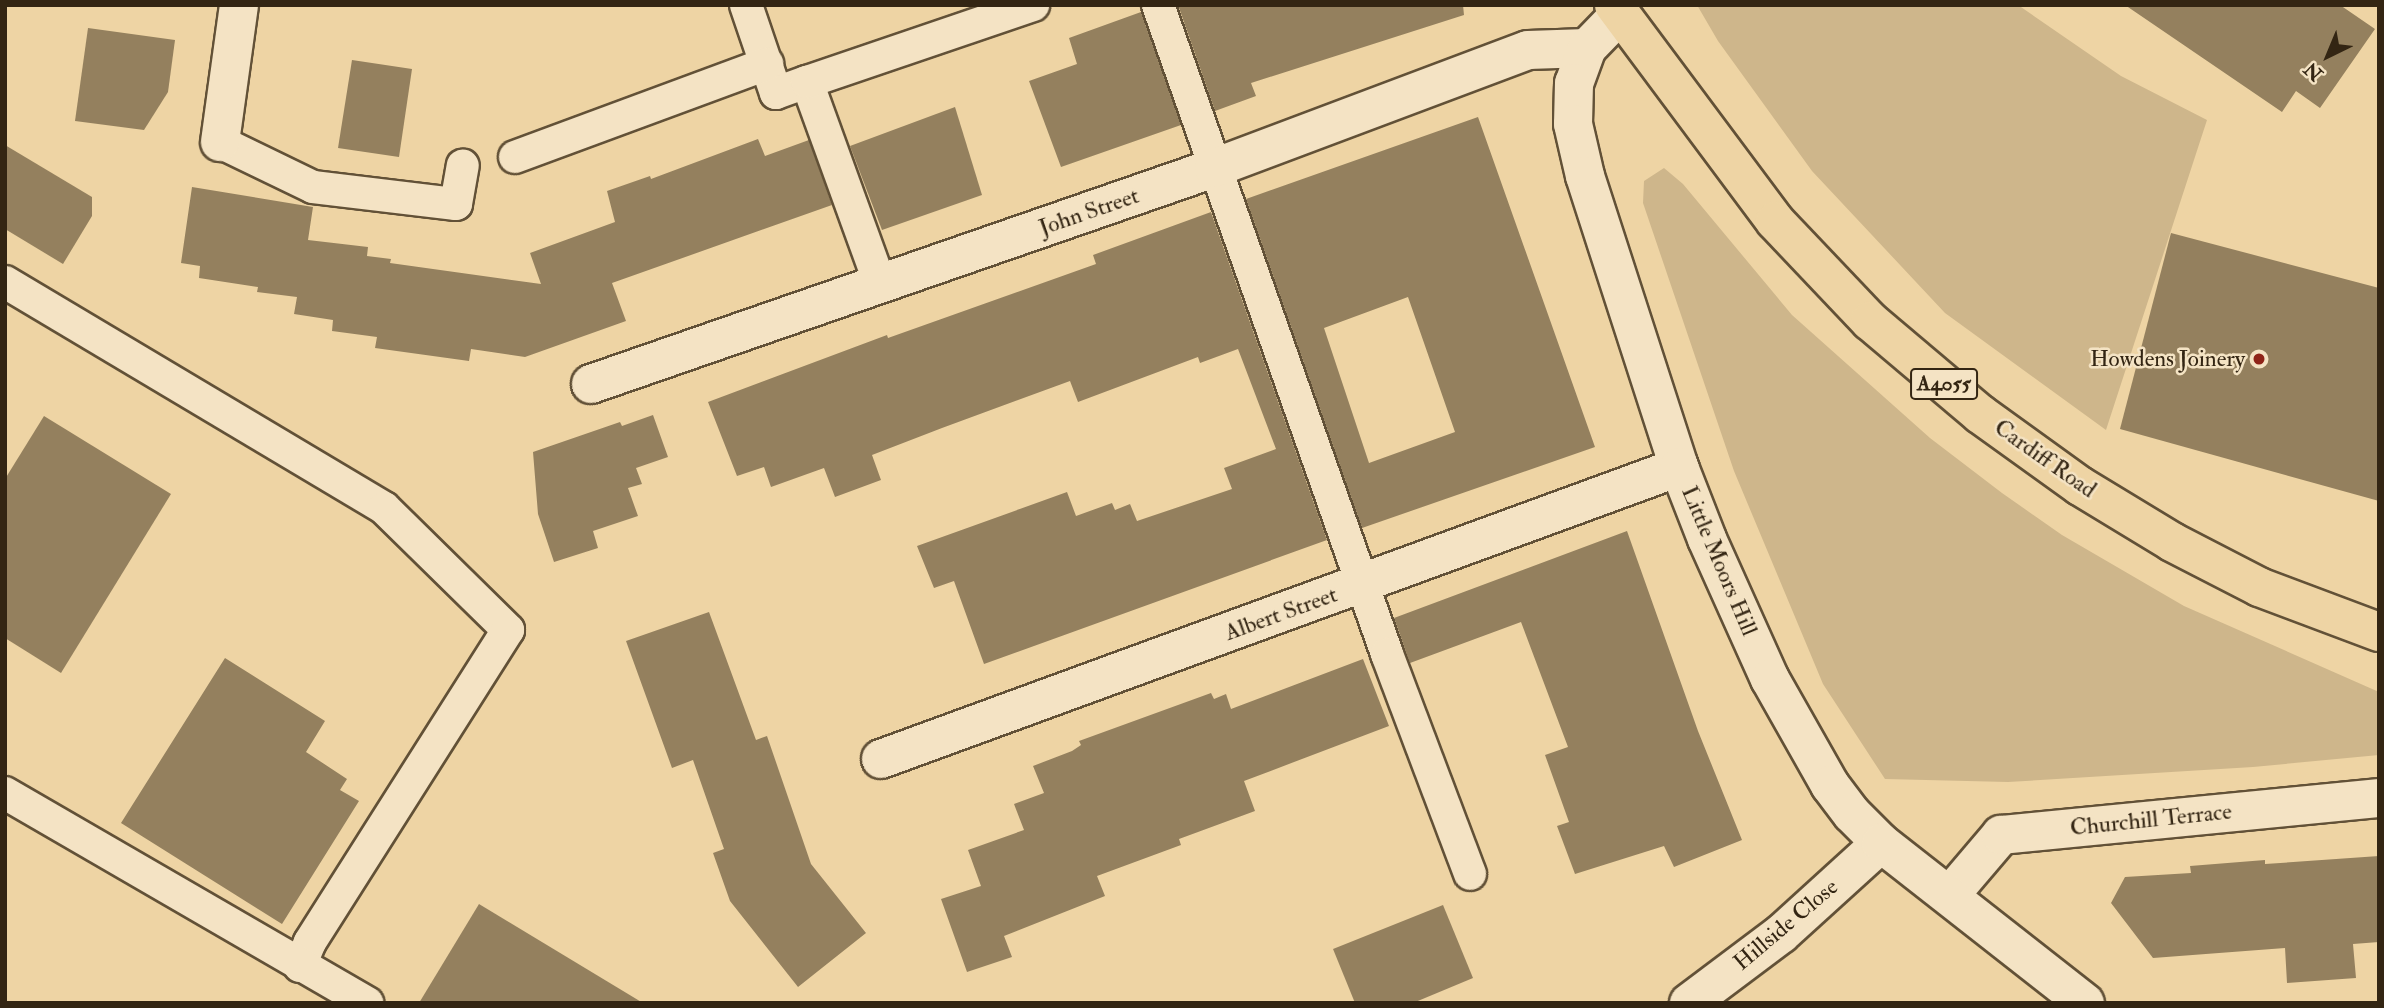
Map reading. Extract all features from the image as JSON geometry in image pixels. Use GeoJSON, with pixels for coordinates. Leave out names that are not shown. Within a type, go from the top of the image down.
{"type":"FeatureCollection","features":[{"type":"Feature","properties":{"kind":"main road","name":"Cardiff Road"},"geometry":{"type":"LineString","coordinates":[[1617,10],[1775,221],[1870,321],[1980,414],[2080,486],[2172,542],[2259,587],[2379,632]]}},
{"type":"Feature","properties":{"kind":"street"},"geometry":{"type":"LineString","coordinates":[[220,142],[239,5]]}},
{"type":"Feature","properties":{"kind":"street","name":"Little Moors Hill"},"geometry":{"type":"LineString","coordinates":[[1617,10],[1587,48],[1574,83],[1573,124],[1585,176],[1679,467],[1707,539],[1770,679],[1830,785],[1852,814],[1881,843],[2085,1003]]}},
{"type":"Feature","properties":{"kind":"street","name":"John Street"},"geometry":{"type":"LineString","coordinates":[[591,384],[1214,168],[1528,50],[1587,48]]}},
{"type":"Feature","properties":{"kind":"street","name":"Albert Street"},"geometry":{"type":"LineString","coordinates":[[881,759],[1679,467]]}},
{"type":"Feature","properties":{"kind":"street","name":"Churchill Terrace"},"geometry":{"type":"LineString","coordinates":[[1950,895],[2001,835],[2379,799]]}},
{"type":"Feature","properties":{"kind":"street","name":"Hillside Close"},"geometry":{"type":"LineString","coordinates":[[1689,1003],[1781,933],[1881,843]]}},
{"type":"Feature","properties":{"kind":"lane"},"geometry":{"type":"LineString","coordinates":[[746,5],[776,93],[1033,5]]}},
{"type":"Feature","properties":{"kind":"lane"},"geometry":{"type":"LineString","coordinates":[[1158,5],[1362,585],[1470,874]]}},
{"type":"Feature","properties":{"kind":"lane"},"geometry":{"type":"LineString","coordinates":[[515,157],[767,64]]}},
{"type":"Feature","properties":{"kind":"lane"},"geometry":{"type":"LineString","coordinates":[[807,82],[880,284]]}},
{"type":"Feature","properties":{"kind":"lane"},"geometry":{"type":"LineString","coordinates":[[220,142],[313,187],[457,204],[463,166]]}},
{"type":"Feature","properties":{"kind":"lane"},"geometry":{"type":"LineString","coordinates":[[5,282],[384,508],[508,630],[310,942],[300,966]]}},
{"type":"Feature","properties":{"kind":"lane"},"geometry":{"type":"LineString","coordinates":[[5,793],[367,1003]]}},
{"type":"Feature","properties":{"kind":"shaded area"},"geometry":{"type":"Polygon","coordinates":[[[1697,5],[2018,5],[2121,76],[2207,120],[2106,430],[1945,313],[1812,171],[1718,41],[1697,5]]]}},
{"type":"Feature","properties":{"kind":"shaded area"},"geometry":{"type":"Polygon","coordinates":[[[1664,168],[1683,184],[1792,315],[1930,438],[2002,493],[2062,535],[2184,606],[2379,692],[2379,755],[2253,767],[2008,782],[1885,779],[1823,684],[1734,471],[1643,203],[1644,181],[1664,168]]]}},
{"type":"Feature","properties":{"kind":"building"},"geometry":{"type":"Polygon","coordinates":[[[1178,5],[1463,5],[1464,15],[1251,83],[1256,96],[1215,111],[1178,5]]]}},
{"type":"Feature","properties":{"kind":"building"},"geometry":{"type":"Polygon","coordinates":[[[2125,5],[2340,5],[2375,29],[2320,108],[2296,91],[2282,112],[2125,5]]]}},
{"type":"Feature","properties":{"kind":"building"},"geometry":{"type":"Polygon","coordinates":[[[1141,12],[1181,125],[1061,167],[1029,81],[1077,64],[1069,38],[1141,12]]]}},
{"type":"Feature","properties":{"kind":"building"},"geometry":{"type":"Polygon","coordinates":[[[88,28],[175,40],[168,92],[144,130],[75,121],[88,28]]]}},
{"type":"Feature","properties":{"kind":"building"},"geometry":{"type":"Polygon","coordinates":[[[352,60],[412,69],[399,157],[338,148],[352,60]]]}},
{"type":"Feature","properties":{"kind":"building"},"geometry":{"type":"Polygon","coordinates":[[[955,107],[982,195],[882,230],[850,146],[955,107]]]}},
{"type":"Feature","properties":{"kind":"building"},"geometry":{"type":"Polygon","coordinates":[[[1478,117],[1595,447],[1362,528],[1246,199],[1478,117]],[[1408,297],[1324,328],[1369,463],[1455,432],[1408,297]]]}},
{"type":"Feature","properties":{"kind":"building"},"geometry":{"type":"Polygon","coordinates":[[[758,139],[765,156],[809,140],[832,205],[612,283],[626,321],[525,357],[471,349],[469,361],[375,348],[377,337],[332,331],[333,320],[294,314],[297,297],[257,292],[258,287],[199,278],[200,266],[181,263],[192,187],[313,207],[308,240],[368,247],[367,256],[391,259],[390,263],[541,284],[530,253],[615,222],[607,191],[650,176],[651,179],[758,139]]]}},
{"type":"Feature","properties":{"kind":"building"},"geometry":{"type":"Polygon","coordinates":[[[5,145],[92,197],[92,216],[63,264],[5,229],[5,145]]]}},
{"type":"Feature","properties":{"kind":"building"},"geometry":{"type":"Polygon","coordinates":[[[1211,212],[1327,540],[984,664],[954,581],[934,588],[917,546],[1067,492],[1076,516],[1112,503],[1115,510],[1130,504],[1137,521],[1232,489],[1224,468],[1276,449],[1238,349],[1200,363],[1198,357],[1078,402],[1070,381],[942,428],[872,455],[881,480],[835,497],[824,468],[771,487],[764,467],[737,476],[708,402],[887,335],[888,338],[1096,264],[1093,255],[1211,212]]]}},
{"type":"Feature","properties":{"kind":"building","name":"Howdens Joinery"},"geometry":{"type":"Polygon","coordinates":[[[2171,233],[2379,288],[2379,501],[2120,429],[2171,233]]]}},
{"type":"Feature","properties":{"kind":"building"},"geometry":{"type":"Polygon","coordinates":[[[653,415],[668,457],[636,468],[642,484],[628,488],[638,516],[593,531],[598,548],[554,562],[538,514],[533,452],[620,422],[622,426],[653,415]]]}},
{"type":"Feature","properties":{"kind":"building"},"geometry":{"type":"Polygon","coordinates":[[[44,416],[171,494],[61,673],[5,638],[5,479],[44,416]]]}},
{"type":"Feature","properties":{"kind":"building"},"geometry":{"type":"Polygon","coordinates":[[[1627,531],[1698,731],[1742,840],[1674,867],[1664,846],[1575,874],[1557,826],[1569,822],[1545,755],[1568,747],[1521,622],[1410,663],[1394,618],[1627,531]]]}},
{"type":"Feature","properties":{"kind":"building"},"geometry":{"type":"Polygon","coordinates":[[[709,612],[756,740],[767,736],[811,864],[866,933],[798,987],[730,901],[713,853],[724,849],[693,760],[672,768],[626,641],[709,612]]]}},
{"type":"Feature","properties":{"kind":"building"},"geometry":{"type":"Polygon","coordinates":[[[225,658],[325,721],[306,752],[347,779],[340,790],[359,801],[282,924],[121,823],[225,658]]]}},
{"type":"Feature","properties":{"kind":"building"},"geometry":{"type":"Polygon","coordinates":[[[1363,659],[1389,726],[1244,781],[1255,811],[1179,839],[1181,845],[1097,876],[1105,896],[1004,936],[1012,957],[967,972],[941,899],[981,886],[968,850],[1024,830],[1014,804],[1044,793],[1033,766],[1072,751],[1081,745],[1079,741],[1211,693],[1214,699],[1226,694],[1231,709],[1363,659]]]}},
{"type":"Feature","properties":{"kind":"building"},"geometry":{"type":"Polygon","coordinates":[[[2379,856],[2379,942],[2353,944],[2356,978],[2287,983],[2285,948],[2153,958],[2111,903],[2125,877],[2191,873],[2190,866],[2379,856]]]}},
{"type":"Feature","properties":{"kind":"building"},"geometry":{"type":"Polygon","coordinates":[[[479,904],[643,1003],[419,1003],[479,904]]]}},
{"type":"Feature","properties":{"kind":"building"},"geometry":{"type":"Polygon","coordinates":[[[1443,905],[1473,978],[1413,1003],[1355,1003],[1333,949],[1443,905]]]}},
{"type":"Feature","properties":{"kind":"place","name":"Howdens Joinery"},"geometry":{"type":"Point","coordinates":[2259,359]}}]}
